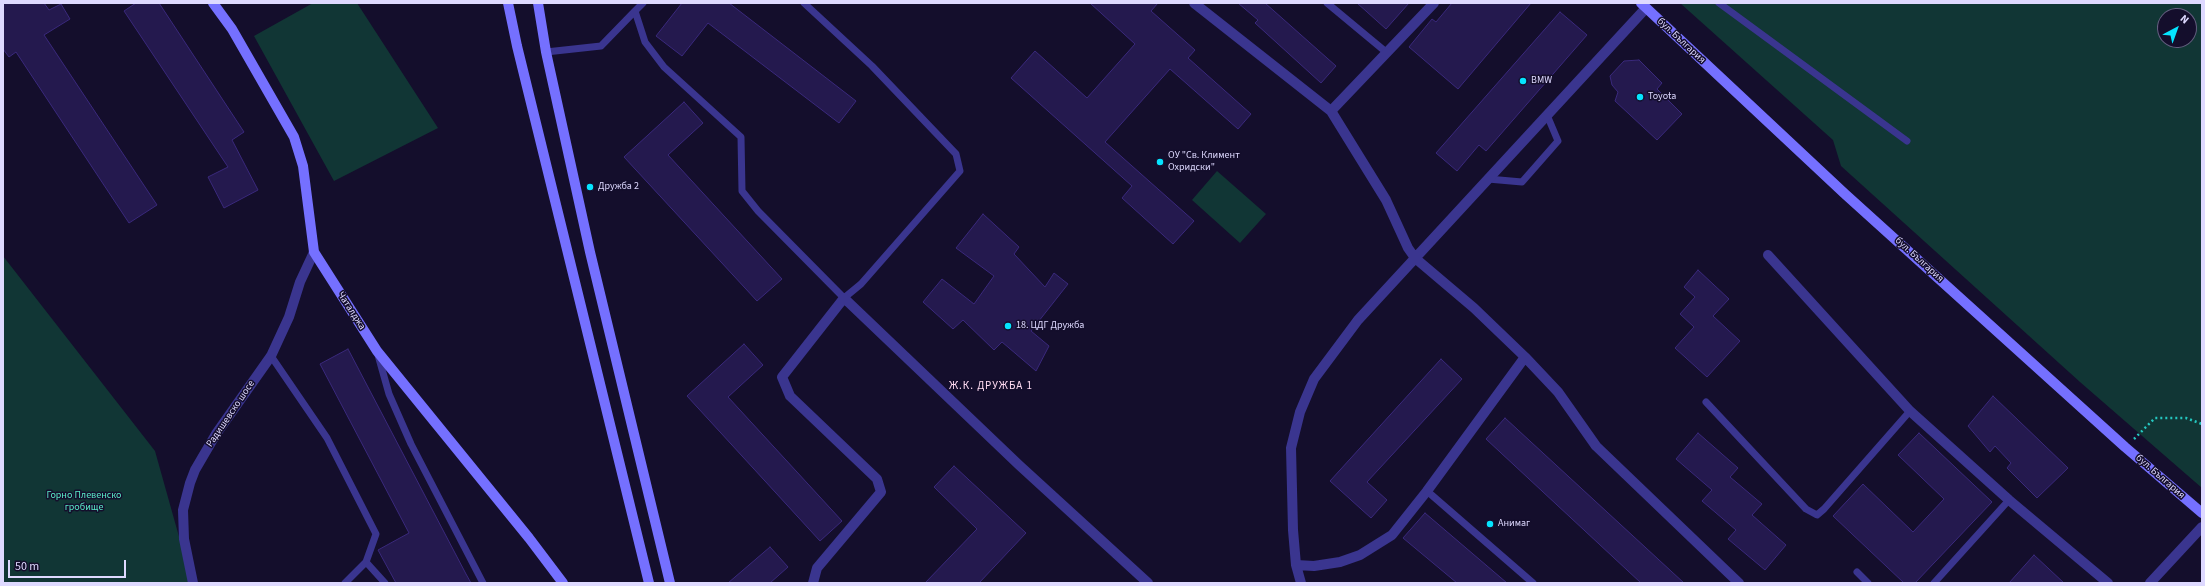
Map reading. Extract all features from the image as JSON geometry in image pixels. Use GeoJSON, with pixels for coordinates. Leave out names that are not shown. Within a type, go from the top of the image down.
{"type":"FeatureCollection","features":[{"type":"Feature","properties":{"kind":"street","name":"Чаталджа"},"geometry":{"type":"LineString","coordinates":[[212,3],[232,29],[294,137],[303,166],[314,252],[377,351],[529,538],[563,583]]}},
{"type":"Feature","properties":{"kind":"street"},"geometry":{"type":"LineString","coordinates":[[508,3],[517,46],[649,583]]}},
{"type":"Feature","properties":{"kind":"street"},"geometry":{"type":"LineString","coordinates":[[538,3],[546,52],[590,252],[670,583]]}},
{"type":"Feature","properties":{"kind":"street"},"geometry":{"type":"LineString","coordinates":[[1194,3],[1331,111],[1386,200],[1408,248],[1415,258],[1474,308],[1525,357],[1558,392],[1596,446],[1739,583]]}},
{"type":"Feature","properties":{"kind":"street"},"geometry":{"type":"LineString","coordinates":[[1331,111],[1434,3]]}},
{"type":"Feature","properties":{"kind":"street"},"geometry":{"type":"LineString","coordinates":[[1301,583],[1296,565],[1293,530],[1290,448],[1300,412],[1314,379],[1358,320],[1548,115],[1643,6]]}},
{"type":"Feature","properties":{"kind":"street","name":"бул. България"},"geometry":{"type":"LineString","coordinates":[[1643,6],[1845,194],[2125,447],[2202,513]]}},
{"type":"Feature","properties":{"kind":"street","name":"Радишевско шосе"},"geometry":{"type":"LineString","coordinates":[[193,583],[184,539],[183,510],[190,483],[195,470],[216,434],[271,356],[289,318],[300,282],[314,252]]}},
{"type":"Feature","properties":{"kind":"street"},"geometry":{"type":"LineString","coordinates":[[1768,255],[1910,411],[2008,500],[2108,583]]}},
{"type":"Feature","properties":{"kind":"street"},"geometry":{"type":"LineString","coordinates":[[813,583],[817,568],[881,492],[877,479],[790,396],[782,377],[844,298],[1019,465],[1148,583]]}},
{"type":"Feature","properties":{"kind":"street"},"geometry":{"type":"LineString","coordinates":[[1296,565],[1314,566],[1340,562],[1360,555],[1392,534],[1426,491],[1525,357]]}},
{"type":"Feature","properties":{"kind":"street"},"geometry":{"type":"LineString","coordinates":[[2150,583],[2202,527]]}},
{"type":"Feature","properties":{"kind":"lane"},"geometry":{"type":"LineString","coordinates":[[546,52],[601,46],[643,3]]}},
{"type":"Feature","properties":{"kind":"lane"},"geometry":{"type":"LineString","coordinates":[[635,12],[645,42],[664,67],[741,137],[742,190],[758,211],[844,298],[861,284],[960,171],[956,154],[872,66],[804,3]]}},
{"type":"Feature","properties":{"kind":"lane"},"geometry":{"type":"LineString","coordinates":[[1327,3],[1386,52]]}},
{"type":"Feature","properties":{"kind":"lane"},"geometry":{"type":"LineString","coordinates":[[1719,3],[1907,141]]}},
{"type":"Feature","properties":{"kind":"lane"},"geometry":{"type":"LineString","coordinates":[[1488,180],[1522,182],[1558,140],[1548,115]]}},
{"type":"Feature","properties":{"kind":"lane"},"geometry":{"type":"LineString","coordinates":[[377,351],[389,394],[411,444],[483,583]]}},
{"type":"Feature","properties":{"kind":"lane"},"geometry":{"type":"LineString","coordinates":[[271,356],[327,438],[376,534],[366,562],[345,583]]}},
{"type":"Feature","properties":{"kind":"lane"},"geometry":{"type":"LineString","coordinates":[[1706,402],[1806,509],[1817,515],[1824,509],[1910,411]]}},
{"type":"Feature","properties":{"kind":"lane"},"geometry":{"type":"LineString","coordinates":[[1426,491],[1533,583]]}},
{"type":"Feature","properties":{"kind":"lane"},"geometry":{"type":"LineString","coordinates":[[1934,583],[2008,500]]}},
{"type":"Feature","properties":{"kind":"lane"},"geometry":{"type":"LineString","coordinates":[[366,562],[385,583]]}},
{"type":"Feature","properties":{"kind":"lane"},"geometry":{"type":"LineString","coordinates":[[1857,572],[1868,583]]}},
{"type":"Feature","properties":{"kind":"path"},"geometry":{"type":"LineString","coordinates":[[2125,447],[2156,418],[2186,418],[2202,424]]}},
{"type":"Feature","properties":{"kind":"green space"},"geometry":{"type":"Polygon","coordinates":[[[313,3],[357,3],[438,128],[334,181],[254,36],[313,3]]]}},
{"type":"Feature","properties":{"kind":"green space"},"geometry":{"type":"Polygon","coordinates":[[[1680,3],[2202,3],[2202,488],[2080,382],[1841,166],[1833,140],[1680,3]]]}},
{"type":"Feature","properties":{"kind":"green space"},"geometry":{"type":"Polygon","coordinates":[[[1217,171],[1266,214],[1240,243],[1192,200],[1217,171]]]}},
{"type":"Feature","properties":{"kind":"green space","name":"Горно Плевенско гробище"},"geometry":{"type":"Polygon","coordinates":[[[3,256],[155,451],[192,583],[3,583],[3,256]]]}},
{"type":"Feature","properties":{"kind":"building"},"geometry":{"type":"Polygon","coordinates":[[[3,3],[44,3],[49,10],[61,4],[70,19],[44,35],[157,205],[129,223],[16,52],[9,57],[3,49],[3,3]]]}},
{"type":"Feature","properties":{"kind":"building"},"geometry":{"type":"Polygon","coordinates":[[[136,3],[159,3],[244,132],[232,140],[258,190],[224,208],[208,177],[228,167],[124,11],[136,3]]]}},
{"type":"Feature","properties":{"kind":"building"},"geometry":{"type":"Polygon","coordinates":[[[682,3],[729,3],[856,101],[839,123],[708,23],[682,56],[656,36],[682,3]]]}},
{"type":"Feature","properties":{"kind":"building"},"geometry":{"type":"Polygon","coordinates":[[[1090,3],[1158,3],[1151,11],[1195,50],[1188,58],[1251,114],[1238,129],[1170,69],[1105,142],[1194,221],[1173,244],[1122,198],[1132,186],[1011,78],[1035,51],[1087,98],[1135,44],[1090,3]]]}},
{"type":"Feature","properties":{"kind":"building"},"geometry":{"type":"Polygon","coordinates":[[[1238,3],[1265,3],[1336,66],[1321,83],[1255,23],[1258,20],[1238,3]]]}},
{"type":"Feature","properties":{"kind":"building"},"geometry":{"type":"Polygon","coordinates":[[[1357,3],[1409,3],[1386,29],[1357,3]]]}},
{"type":"Feature","properties":{"kind":"building"},"geometry":{"type":"Polygon","coordinates":[[[1452,3],[1531,3],[1458,89],[1409,47],[1432,19],[1436,22],[1452,3]]]}},
{"type":"Feature","properties":{"kind":"building","name":"BMW"},"geometry":{"type":"Polygon","coordinates":[[[1560,12],[1587,35],[1486,151],[1479,145],[1457,171],[1436,153],[1560,12]]]}},
{"type":"Feature","properties":{"kind":"building","name":"Toyota"},"geometry":{"type":"Polygon","coordinates":[[[1639,60],[1662,83],[1657,89],[1682,114],[1657,140],[1615,101],[1618,92],[1612,85],[1610,76],[1624,61],[1639,60]]]}},
{"type":"Feature","properties":{"kind":"building"},"geometry":{"type":"Polygon","coordinates":[[[684,102],[703,123],[668,155],[782,279],[757,301],[624,157],[684,102]]]}},
{"type":"Feature","properties":{"kind":"building"},"geometry":{"type":"Polygon","coordinates":[[[983,214],[1019,247],[1014,254],[1045,287],[1054,273],[1068,284],[1031,331],[1049,346],[1036,371],[1002,342],[994,350],[963,320],[953,329],[923,302],[942,279],[974,304],[994,276],[956,248],[983,214]]]}},
{"type":"Feature","properties":{"kind":"building"},"geometry":{"type":"Polygon","coordinates":[[[1698,270],[1729,299],[1713,316],[1740,341],[1707,377],[1675,348],[1694,327],[1680,314],[1695,297],[1684,287],[1698,270]]]}},
{"type":"Feature","properties":{"kind":"building"},"geometry":{"type":"Polygon","coordinates":[[[744,344],[763,365],[728,397],[842,521],[820,541],[687,396],[744,344]]]}},
{"type":"Feature","properties":{"kind":"building"},"geometry":{"type":"Polygon","coordinates":[[[348,349],[471,583],[396,583],[378,550],[409,533],[320,364],[348,349]]]}},
{"type":"Feature","properties":{"kind":"building"},"geometry":{"type":"Polygon","coordinates":[[[1441,359],[1462,379],[1367,482],[1387,500],[1371,518],[1330,481],[1441,359]]]}},
{"type":"Feature","properties":{"kind":"building"},"geometry":{"type":"Polygon","coordinates":[[[1993,396],[2068,468],[2037,498],[2007,468],[2011,463],[1995,446],[1990,452],[1968,426],[1993,396]]]}},
{"type":"Feature","properties":{"kind":"building"},"geometry":{"type":"Polygon","coordinates":[[[1505,418],[1684,583],[1641,583],[1486,439],[1505,418]]]}},
{"type":"Feature","properties":{"kind":"building"},"geometry":{"type":"Polygon","coordinates":[[[1698,433],[1738,468],[1730,477],[1762,504],[1752,515],[1786,545],[1765,570],[1728,539],[1736,530],[1702,501],[1712,490],[1676,459],[1698,433]]]}},
{"type":"Feature","properties":{"kind":"building"},"geometry":{"type":"Polygon","coordinates":[[[1919,433],[1992,502],[1915,583],[1904,583],[1833,516],[1863,484],[1913,532],[1944,499],[1898,455],[1919,433]]]}},
{"type":"Feature","properties":{"kind":"building"},"geometry":{"type":"Polygon","coordinates":[[[954,466],[1026,533],[979,583],[925,583],[977,529],[934,487],[954,466]]]}},
{"type":"Feature","properties":{"kind":"building"},"geometry":{"type":"Polygon","coordinates":[[[1425,513],[1507,583],[1457,583],[1403,538],[1425,513]]]}},
{"type":"Feature","properties":{"kind":"building"},"geometry":{"type":"Polygon","coordinates":[[[770,547],[788,567],[770,583],[728,583],[770,547]]]}},
{"type":"Feature","properties":{"kind":"building"},"geometry":{"type":"Polygon","coordinates":[[[2034,555],[2064,583],[2009,583],[2034,555]]]}},
{"type":"Feature","properties":{"kind":"place","name":"BMW"},"geometry":{"type":"Point","coordinates":[1523,81]}},
{"type":"Feature","properties":{"kind":"place","name":"Toyota"},"geometry":{"type":"Point","coordinates":[1640,97]}},
{"type":"Feature","properties":{"kind":"place","name":"ОУ \"Св. Климент Охридски\""},"geometry":{"type":"Point","coordinates":[1160,162]}},
{"type":"Feature","properties":{"kind":"place","name":"Дружба 2"},"geometry":{"type":"Point","coordinates":[590,187]}},
{"type":"Feature","properties":{"kind":"place","name":"18. ЦДГ Дружба"},"geometry":{"type":"Point","coordinates":[1008,326]}},
{"type":"Feature","properties":{"kind":"place","name":"Анимаг"},"geometry":{"type":"Point","coordinates":[1490,524]}},
{"type":"Feature","properties":{"kind":"district","name":"Ж.К. ДРУЖБА 1"},"geometry":{"type":"Point","coordinates":[991,387]}}]}
